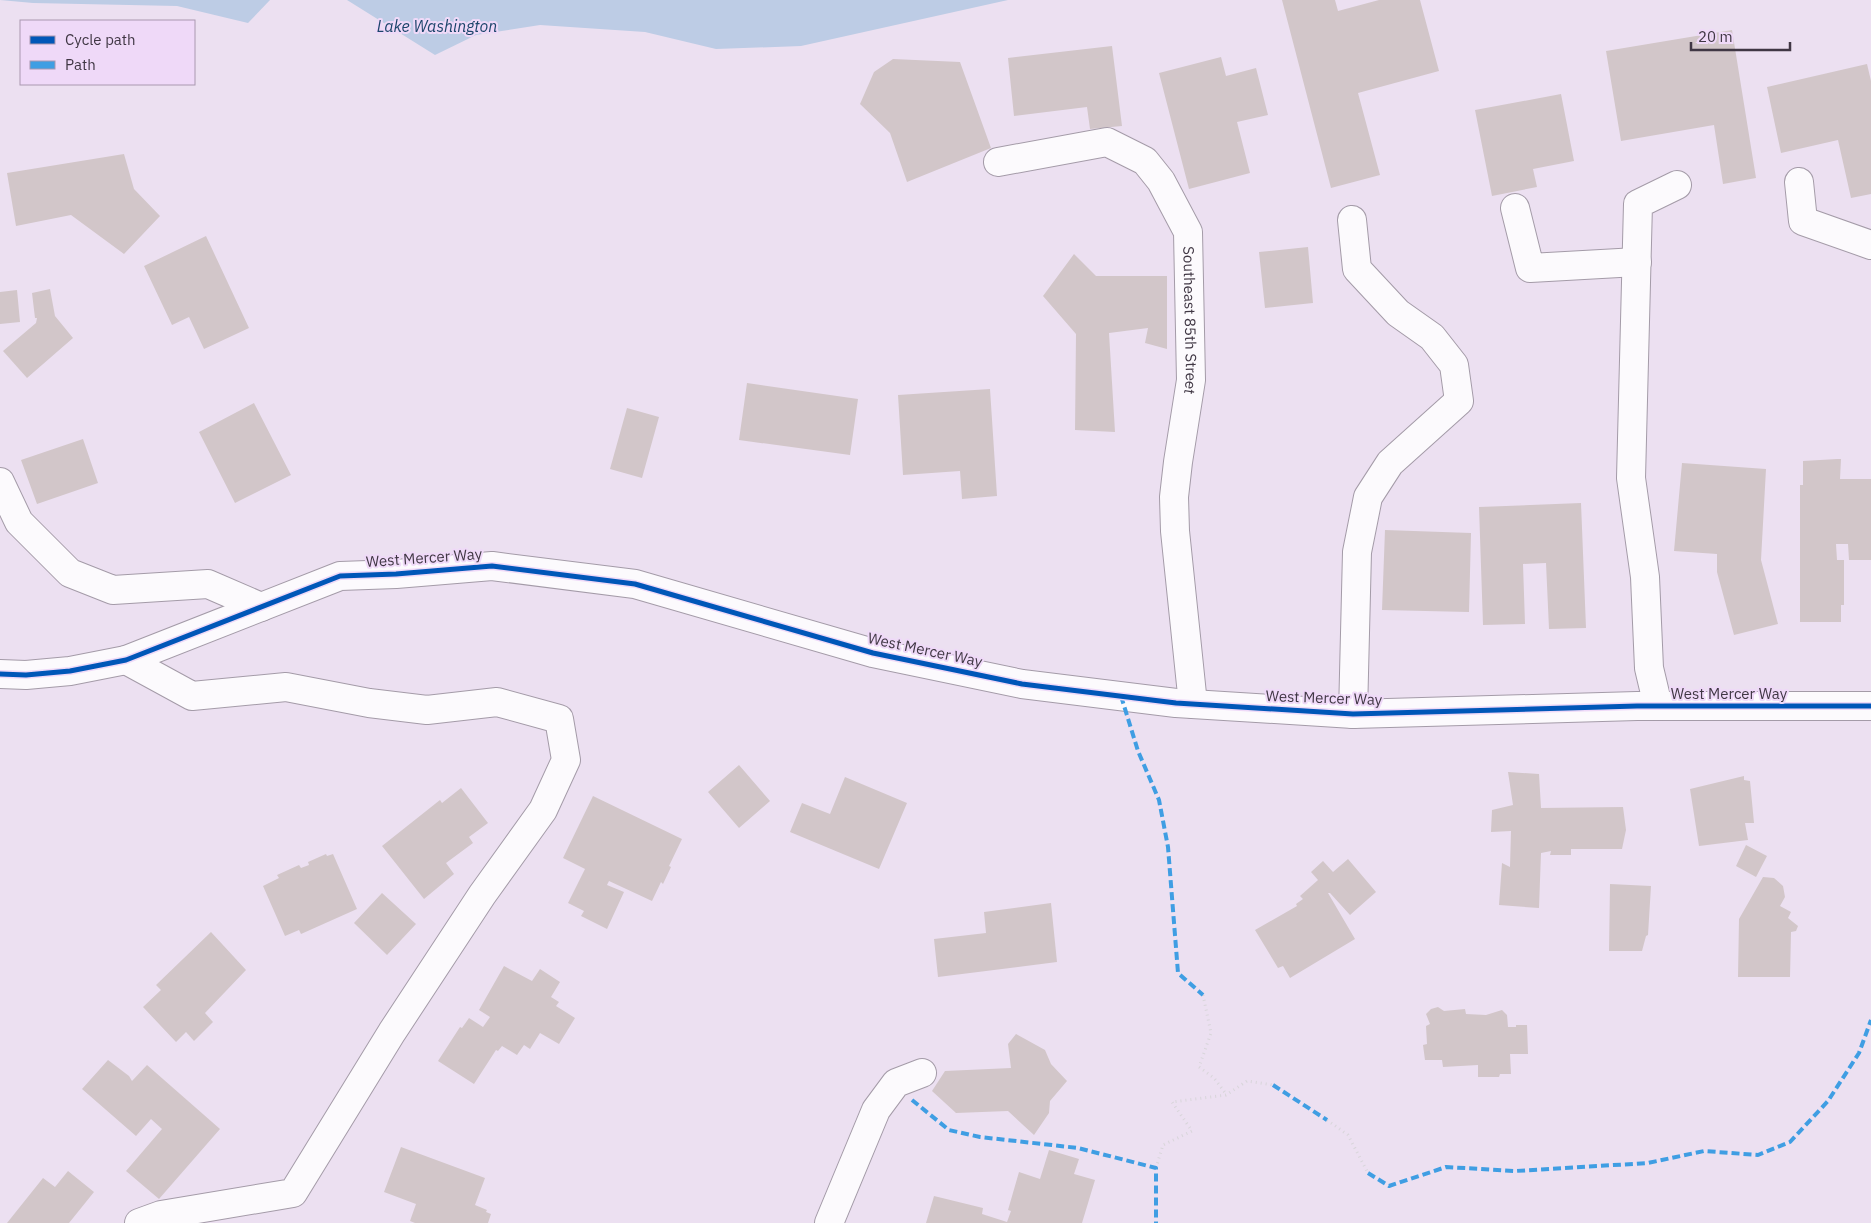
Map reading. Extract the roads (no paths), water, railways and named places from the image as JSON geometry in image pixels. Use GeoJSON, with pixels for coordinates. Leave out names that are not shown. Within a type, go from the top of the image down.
{"type":"FeatureCollection","features":[{"type":"Feature","properties":{"kind":"street","name":"Southeast 85th Street"},"geometry":{"type":"LineString","coordinates":[[998,162],[1107,142],[1145,161],[1161,181],[1188,232],[1191,380],[1178,462],[1174,514],[1193,704]]}},
{"type":"Feature","properties":{"kind":"street"},"geometry":{"type":"LineString","coordinates":[[1798,182],[1803,221],[1871,245]]}},
{"type":"Feature","properties":{"kind":"street"},"geometry":{"type":"LineString","coordinates":[[1658,706],[1649,668],[1645,577],[1631,478],[1638,204],[1677,185]]}},
{"type":"Feature","properties":{"kind":"street"},"geometry":{"type":"LineString","coordinates":[[1514,208],[1530,268],[1637,262]]}},
{"type":"Feature","properties":{"kind":"street"},"geometry":{"type":"LineString","coordinates":[[1352,220],[1357,270],[1398,314],[1432,337],[1454,365],[1459,401],[1390,464],[1368,497],[1357,552],[1353,714]]}},
{"type":"Feature","properties":{"kind":"street"},"geometry":{"type":"LineString","coordinates":[[0,482],[19,522],[70,573],[114,590],[208,584],[261,606]]}},
{"type":"Feature","properties":{"kind":"street","name":"West Mercer Way"},"geometry":{"type":"LineString","coordinates":[[0,674],[26,676],[126,660],[340,576],[396,574],[492,566],[635,584],[873,653],[1022,684],[1193,704],[1353,714],[1658,706],[1871,706]]}},
{"type":"Feature","properties":{"kind":"street"},"geometry":{"type":"LineString","coordinates":[[126,660],[192,696],[286,687],[369,703],[427,710],[497,702],[559,719],[566,760],[543,810],[482,895],[392,1032],[292,1193],[161,1215],[139,1223]]}},
{"type":"Feature","properties":{"kind":"street"},"geometry":{"type":"LineString","coordinates":[[829,1223],[876,1110],[896,1083],[922,1074]]}},
{"type":"Feature","properties":{"kind":"water"},"geometry":{"type":"Polygon","coordinates":[[[0,0],[270,0],[248,23],[177,6],[33,3],[0,0]]]}},
{"type":"Feature","properties":{"kind":"water","name":"Lake Washington"},"geometry":{"type":"Polygon","coordinates":[[[347,0],[1008,0],[801,46],[716,49],[645,32],[540,25],[476,35],[435,55],[347,0]]]}}]}
